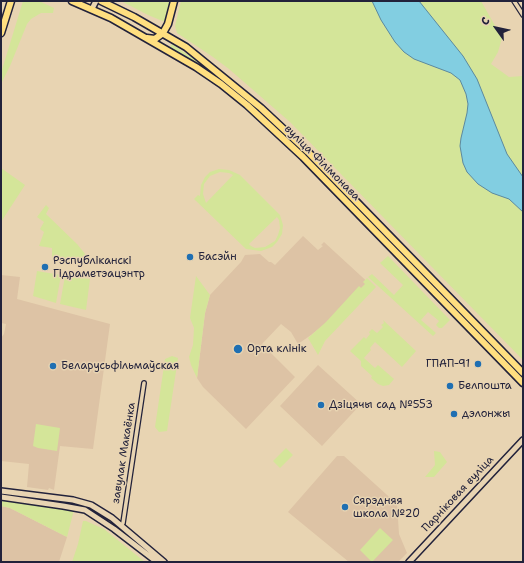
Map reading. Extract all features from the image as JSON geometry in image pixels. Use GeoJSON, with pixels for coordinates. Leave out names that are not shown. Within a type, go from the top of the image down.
{"type":"FeatureCollection","features":[{"type":"Feature","properties":{"kind":"main road"},"geometry":{"type":"LineString","coordinates":[[1,33],[11,1]]}},
{"type":"Feature","properties":{"kind":"main road","name":"вуліца Філімонава"},"geometry":{"type":"LineString","coordinates":[[72,1],[111,18],[203,71],[236,96],[303,157],[523,383]]}},
{"type":"Feature","properties":{"kind":"main road","name":"вуліца Філімонава"},"geometry":{"type":"LineString","coordinates":[[101,1],[163,33],[186,47],[261,108],[308,152],[523,373]]}},
{"type":"Feature","properties":{"kind":"main road"},"geometry":{"type":"LineString","coordinates":[[146,38],[155,39],[163,33],[168,24],[174,1]]}},
{"type":"Feature","properties":{"kind":"main road"},"geometry":{"type":"LineString","coordinates":[[256,114],[261,108]]}},
{"type":"Feature","properties":{"kind":"main road"},"geometry":{"type":"LineString","coordinates":[[384,241],[389,235]]}},
{"type":"Feature","properties":{"kind":"main road"},"geometry":{"type":"LineString","coordinates":[[418,275],[423,270]]}},
{"type":"Feature","properties":{"kind":"main road"},"geometry":{"type":"LineString","coordinates":[[480,339],[485,334]]}},
{"type":"Feature","properties":{"kind":"street"},"geometry":{"type":"LineString","coordinates":[[92,9],[96,1]]}},
{"type":"Feature","properties":{"kind":"street"},"geometry":{"type":"LineString","coordinates":[[514,1],[523,15]]}},
{"type":"Feature","properties":{"kind":"street","name":"завулак Макаёнка"},"geometry":{"type":"LineString","coordinates":[[121,526],[123,523],[144,383]]}},
{"type":"Feature","properties":{"kind":"street","name":"Парніковая вуліца"},"geometry":{"type":"LineString","coordinates":[[408,562],[523,440]]}},
{"type":"Feature","properties":{"kind":"street"},"geometry":{"type":"LineString","coordinates":[[1,491],[83,502],[94,507],[121,526],[164,562]]}},
{"type":"Feature","properties":{"kind":"street"},"geometry":{"type":"LineString","coordinates":[[1,497],[81,509],[93,514],[156,562]]}},
{"type":"Feature","properties":{"kind":"street"},"geometry":{"type":"LineString","coordinates":[[81,509],[83,502]]}},
{"type":"Feature","properties":{"kind":"shaded area"},"geometry":{"type":"Polygon","coordinates":[[[303,236],[318,250],[323,246],[321,245],[324,242],[373,287],[298,344],[291,332],[281,324],[262,344],[295,377],[246,429],[203,387],[197,378],[205,313],[210,295],[241,262],[245,255],[260,254],[275,265],[303,236]]]}},
{"type":"Feature","properties":{"kind":"shaded area"},"geometry":{"type":"Polygon","coordinates":[[[1,275],[20,277],[17,299],[110,324],[93,449],[60,446],[54,490],[49,488],[48,490],[27,487],[29,464],[1,461],[1,338],[4,334],[6,324],[1,323],[1,275]]]}},
{"type":"Feature","properties":{"kind":"shaded area","name":"Дзіцячы сад №553"},"geometry":{"type":"Polygon","coordinates":[[[318,365],[361,404],[322,446],[280,406],[318,365]]]}},
{"type":"Feature","properties":{"kind":"shaded area","name":"Сярэдняя школа №20"},"geometry":{"type":"Polygon","coordinates":[[[337,456],[344,456],[397,504],[399,534],[407,553],[398,562],[349,562],[288,512],[337,456]]]}},
{"type":"Feature","properties":{"kind":"shaded area"},"geometry":{"type":"Polygon","coordinates":[[[1,506],[10,508],[67,537],[59,562],[1,562],[1,506]]]}},
{"type":"Feature","properties":{"kind":"green space"},"geometry":{"type":"Polygon","coordinates":[[[23,1],[39,1],[54,8],[53,13],[41,13],[31,19],[27,24],[1,84],[1,73],[23,1]]]}},
{"type":"Feature","properties":{"kind":"green space"},"geometry":{"type":"Polygon","coordinates":[[[121,1],[170,1],[165,22],[121,1]]]}},
{"type":"Feature","properties":{"kind":"green space"},"geometry":{"type":"Polygon","coordinates":[[[181,1],[481,1],[502,38],[498,52],[491,64],[509,77],[523,76],[523,360],[290,122],[229,69],[177,33],[175,26],[181,1]]]}},
{"type":"Feature","properties":{"kind":"green space"},"geometry":{"type":"Polygon","coordinates":[[[172,44],[248,100],[247,102],[204,68],[169,48],[172,44]]]}},
{"type":"Feature","properties":{"kind":"green space"},"geometry":{"type":"Polygon","coordinates":[[[1,168],[25,185],[1,222],[1,168]]]}},
{"type":"Feature","properties":{"kind":"green space"},"geometry":{"type":"Polygon","coordinates":[[[219,169],[229,170],[240,175],[280,215],[283,225],[282,234],[272,247],[261,251],[246,249],[194,199],[198,195],[200,196],[201,185],[205,177],[210,172],[219,169]],[[220,172],[210,176],[204,184],[203,194],[206,203],[233,175],[220,172]],[[277,217],[249,244],[251,246],[255,248],[265,247],[275,241],[280,228],[277,217]]]}},
{"type":"Feature","properties":{"kind":"green space"},"geometry":{"type":"Polygon","coordinates":[[[46,205],[49,208],[46,214],[77,244],[86,255],[88,262],[52,257],[52,248],[39,246],[44,232],[40,229],[44,222],[37,217],[46,205]]]}},
{"type":"Feature","properties":{"kind":"green space"},"geometry":{"type":"Polygon","coordinates":[[[388,256],[450,320],[442,328],[439,328],[436,325],[439,321],[428,312],[421,320],[436,333],[433,336],[368,277],[372,274],[394,295],[403,285],[380,263],[388,256]]]}},
{"type":"Feature","properties":{"kind":"green space"},"geometry":{"type":"Polygon","coordinates":[[[37,271],[61,275],[56,303],[33,296],[37,271]]]}},
{"type":"Feature","properties":{"kind":"green space"},"geometry":{"type":"Polygon","coordinates":[[[65,276],[90,279],[86,310],[60,304],[65,276]]]}},
{"type":"Feature","properties":{"kind":"green space"},"geometry":{"type":"Polygon","coordinates":[[[196,276],[210,295],[205,313],[197,378],[189,357],[193,345],[194,328],[190,318],[196,276]]]}},
{"type":"Feature","properties":{"kind":"green space"},"geometry":{"type":"Polygon","coordinates":[[[367,278],[376,287],[325,341],[318,355],[308,338],[326,322],[359,286],[361,288],[365,284],[363,282],[367,278]]]}},
{"type":"Feature","properties":{"kind":"green space"},"geometry":{"type":"Polygon","coordinates":[[[383,320],[416,351],[402,367],[375,342],[370,348],[371,350],[364,358],[375,368],[378,365],[394,379],[389,385],[383,386],[371,378],[372,376],[361,366],[361,361],[350,351],[364,337],[366,339],[372,329],[377,333],[383,327],[381,325],[384,323],[383,320]]]}},
{"type":"Feature","properties":{"kind":"green space"},"geometry":{"type":"Polygon","coordinates":[[[172,356],[178,358],[167,431],[159,432],[155,427],[165,359],[172,356]]]}},
{"type":"Feature","properties":{"kind":"green space"},"geometry":{"type":"Polygon","coordinates":[[[36,424],[60,428],[57,451],[33,446],[36,424]]]}},
{"type":"Feature","properties":{"kind":"green space"},"geometry":{"type":"Polygon","coordinates":[[[286,448],[293,455],[280,468],[273,461],[286,448]]]}},
{"type":"Feature","properties":{"kind":"green space"},"geometry":{"type":"Polygon","coordinates":[[[434,451],[440,452],[447,462],[434,477],[425,477],[435,465],[434,451]]]}},
{"type":"Feature","properties":{"kind":"green space"},"geometry":{"type":"Polygon","coordinates":[[[1,499],[74,510],[67,537],[10,508],[1,506],[1,499]]]}},
{"type":"Feature","properties":{"kind":"green space"},"geometry":{"type":"Polygon","coordinates":[[[83,521],[104,529],[145,562],[72,562],[83,521]]]}},
{"type":"Feature","properties":{"kind":"green space"},"geometry":{"type":"Polygon","coordinates":[[[380,528],[393,540],[372,562],[360,550],[380,528]]]}},
{"type":"Feature","properties":{"kind":"water"},"geometry":{"type":"Polygon","coordinates":[[[372,1],[419,1],[463,56],[477,79],[507,154],[523,177],[523,212],[509,199],[492,193],[478,184],[467,172],[463,163],[460,146],[468,104],[466,94],[460,80],[451,73],[414,59],[404,52],[395,42],[381,20],[372,1]]]}},
{"type":"Feature","properties":{"kind":"place","name":"Басэйн"},"geometry":{"type":"Point","coordinates":[190,257]}},
{"type":"Feature","properties":{"kind":"place","name":"Рэспубліканскі Гідраметэацэнтр"},"geometry":{"type":"Point","coordinates":[45,267]}},
{"type":"Feature","properties":{"kind":"place","name":"Орта клінік"},"geometry":{"type":"Point","coordinates":[238,349]}},
{"type":"Feature","properties":{"kind":"place","name":"ГПАП-91"},"geometry":{"type":"Point","coordinates":[478,364]}},
{"type":"Feature","properties":{"kind":"place","name":"Беларусьфільмаўская"},"geometry":{"type":"Point","coordinates":[53,366]}},
{"type":"Feature","properties":{"kind":"place","name":"Белпошта"},"geometry":{"type":"Point","coordinates":[450,386]}},
{"type":"Feature","properties":{"kind":"place","name":"Дзіцячы сад №553"},"geometry":{"type":"Point","coordinates":[321,405]}},
{"type":"Feature","properties":{"kind":"place","name":"дэлонжы"},"geometry":{"type":"Point","coordinates":[454,414]}},
{"type":"Feature","properties":{"kind":"place","name":"Сярэдняя школа №20"},"geometry":{"type":"Point","coordinates":[345,507]}}]}
